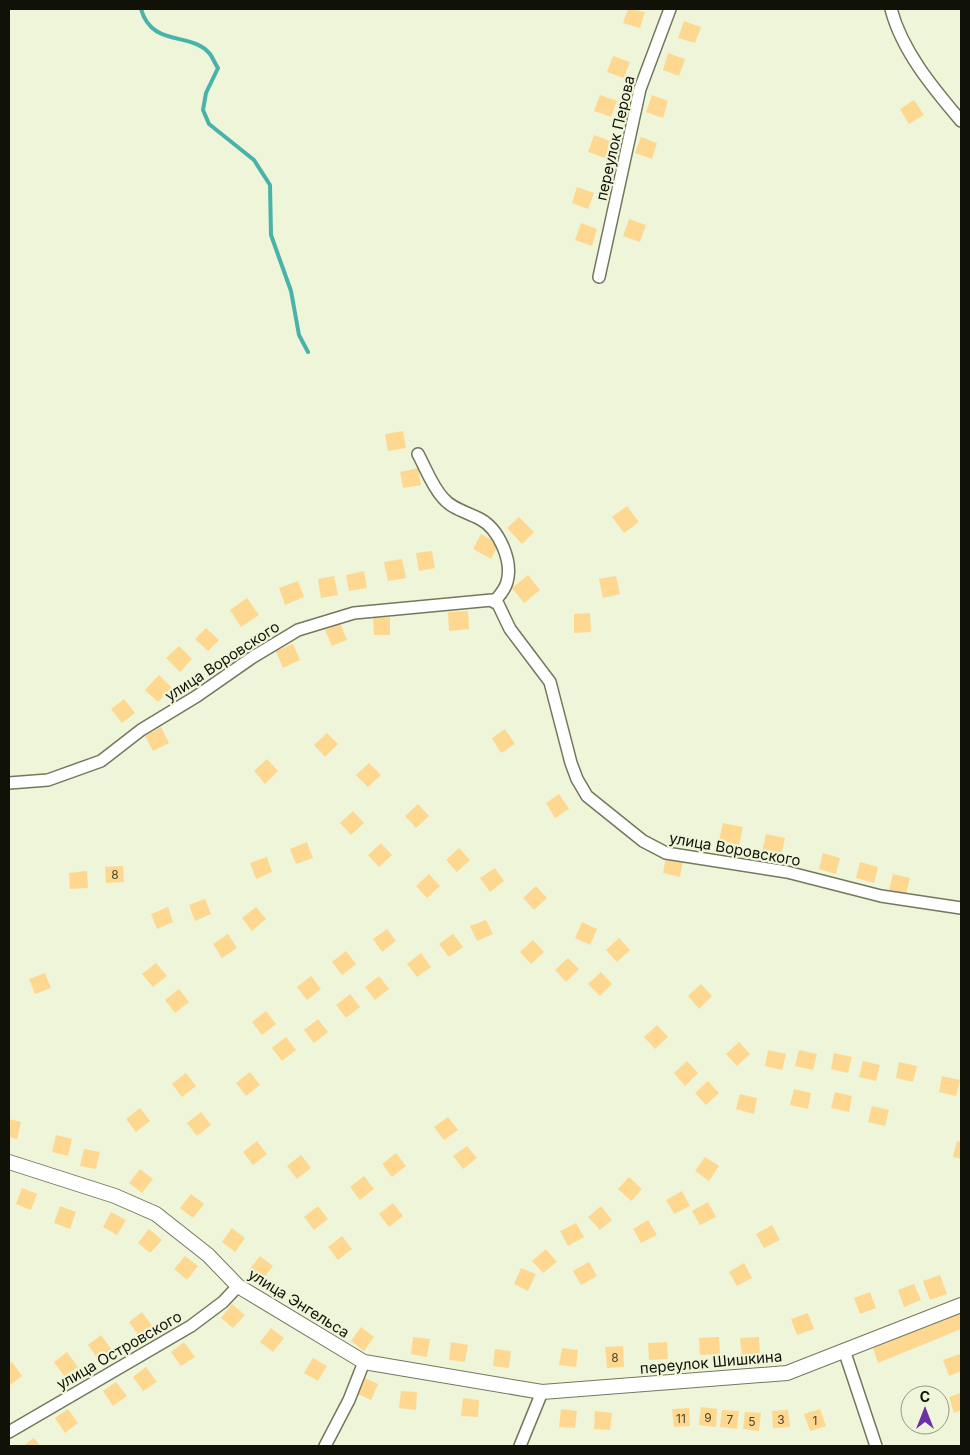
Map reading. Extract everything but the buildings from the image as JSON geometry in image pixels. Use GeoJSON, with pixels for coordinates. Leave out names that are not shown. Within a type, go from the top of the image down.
{"type":"FeatureCollection","features":[{"type":"Feature","properties":{"kind":"street","name":"переулок Перова"},"geometry":{"type":"LineString","coordinates":[[599,277],[640,89],[670,9]]}},
{"type":"Feature","properties":{"kind":"street"},"geometry":{"type":"LineString","coordinates":[[891,9],[904,40],[930,86],[961,121]]}},
{"type":"Feature","properties":{"kind":"street"},"geometry":{"type":"LineString","coordinates":[[418,454],[434,487],[444,499],[458,509],[481,519],[493,529],[500,540],[508,576],[504,589],[494,602]]}},
{"type":"Feature","properties":{"kind":"street","name":"улица Воровского"},"geometry":{"type":"LineString","coordinates":[[9,784],[48,780],[101,761],[141,730],[197,696],[252,657],[298,630],[354,613],[494,602],[498,604],[510,629],[550,682],[576,779],[587,796],[643,841],[666,853],[787,872],[882,896],[961,908]]}},
{"type":"Feature","properties":{"kind":"street","name":"улица Энгельса"},"geometry":{"type":"LineString","coordinates":[[9,1162],[115,1196],[156,1214],[208,1255],[238,1286],[364,1362],[542,1392]]}},
{"type":"Feature","properties":{"kind":"street","name":"улица Островского"},"geometry":{"type":"LineString","coordinates":[[9,1432],[191,1326],[223,1302],[238,1286]]}},
{"type":"Feature","properties":{"kind":"street","name":"переулок Шишкина"},"geometry":{"type":"LineString","coordinates":[[542,1392],[787,1372],[961,1305]]}},
{"type":"Feature","properties":{"kind":"street"},"geometry":{"type":"LineString","coordinates":[[844,1350],[876,1446]]}},
{"type":"Feature","properties":{"kind":"street"},"geometry":{"type":"LineString","coordinates":[[325,1446],[349,1400],[364,1362]]}},
{"type":"Feature","properties":{"kind":"street"},"geometry":{"type":"LineString","coordinates":[[520,1446],[542,1392]]}},
{"type":"Feature","properties":{"kind":"waterway"},"geometry":{"type":"LineString","coordinates":[[141,9],[146,21],[154,29],[172,38],[202,47],[210,54],[218,68],[206,93],[203,110],[209,124],[254,160],[270,185],[271,235],[291,291],[299,335],[308,352]]}}]}
